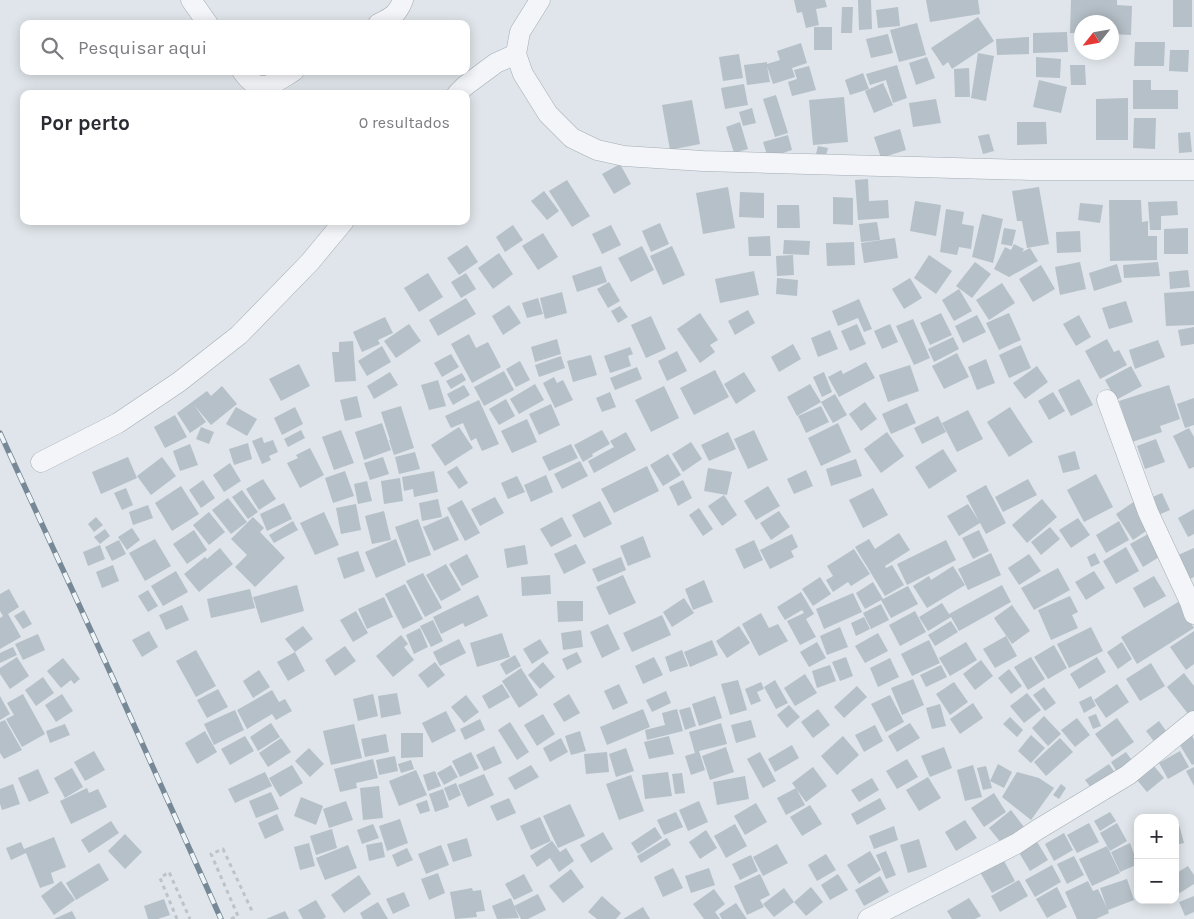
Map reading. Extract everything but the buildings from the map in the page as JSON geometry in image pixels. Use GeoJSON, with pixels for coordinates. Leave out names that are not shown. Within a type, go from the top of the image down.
{"type":"FeatureCollection","features":[{"type":"Feature","properties":{"kind":"street"},"geometry":{"type":"LineString","coordinates":[[191,0],[205,20]]}},
{"type":"Feature","properties":{"kind":"street"},"geometry":{"type":"LineString","coordinates":[[387,20],[393,17],[398,11],[403,0]]}},
{"type":"Feature","properties":{"kind":"street"},"geometry":{"type":"LineString","coordinates":[[540,0],[520,32],[516,54],[523,74],[548,114],[572,138],[597,150],[624,156],[703,161],[1022,170],[1194,170]]}},
{"type":"Feature","properties":{"kind":"street"},"geometry":{"type":"LineString","coordinates":[[461,90],[496,63],[516,54]]}},
{"type":"Feature","properties":{"kind":"street"},"geometry":{"type":"LineString","coordinates":[[245,75],[254,85],[266,87],[287,75]]}},
{"type":"Feature","properties":{"kind":"street"},"geometry":{"type":"LineString","coordinates":[[41,462],[118,423],[180,382],[238,335],[310,262],[341,225]]}},
{"type":"Feature","properties":{"kind":"street"},"geometry":{"type":"LineString","coordinates":[[1107,400],[1148,512],[1194,614]]}},
{"type":"Feature","properties":{"kind":"street"},"geometry":{"type":"LineString","coordinates":[[868,919],[1016,844],[1128,775],[1194,721]]}},
{"type":"Feature","properties":{"kind":"path"},"geometry":{"type":"LineString","coordinates":[[231,919],[238,916],[211,854],[223,849],[252,910]]}},
{"type":"Feature","properties":{"kind":"path"},"geometry":{"type":"LineString","coordinates":[[177,919],[160,878],[169,872],[190,919]]}},
{"type":"Feature","properties":{"kind":"railway"},"geometry":{"type":"LineString","coordinates":[[0,433],[221,919]]}}]}
